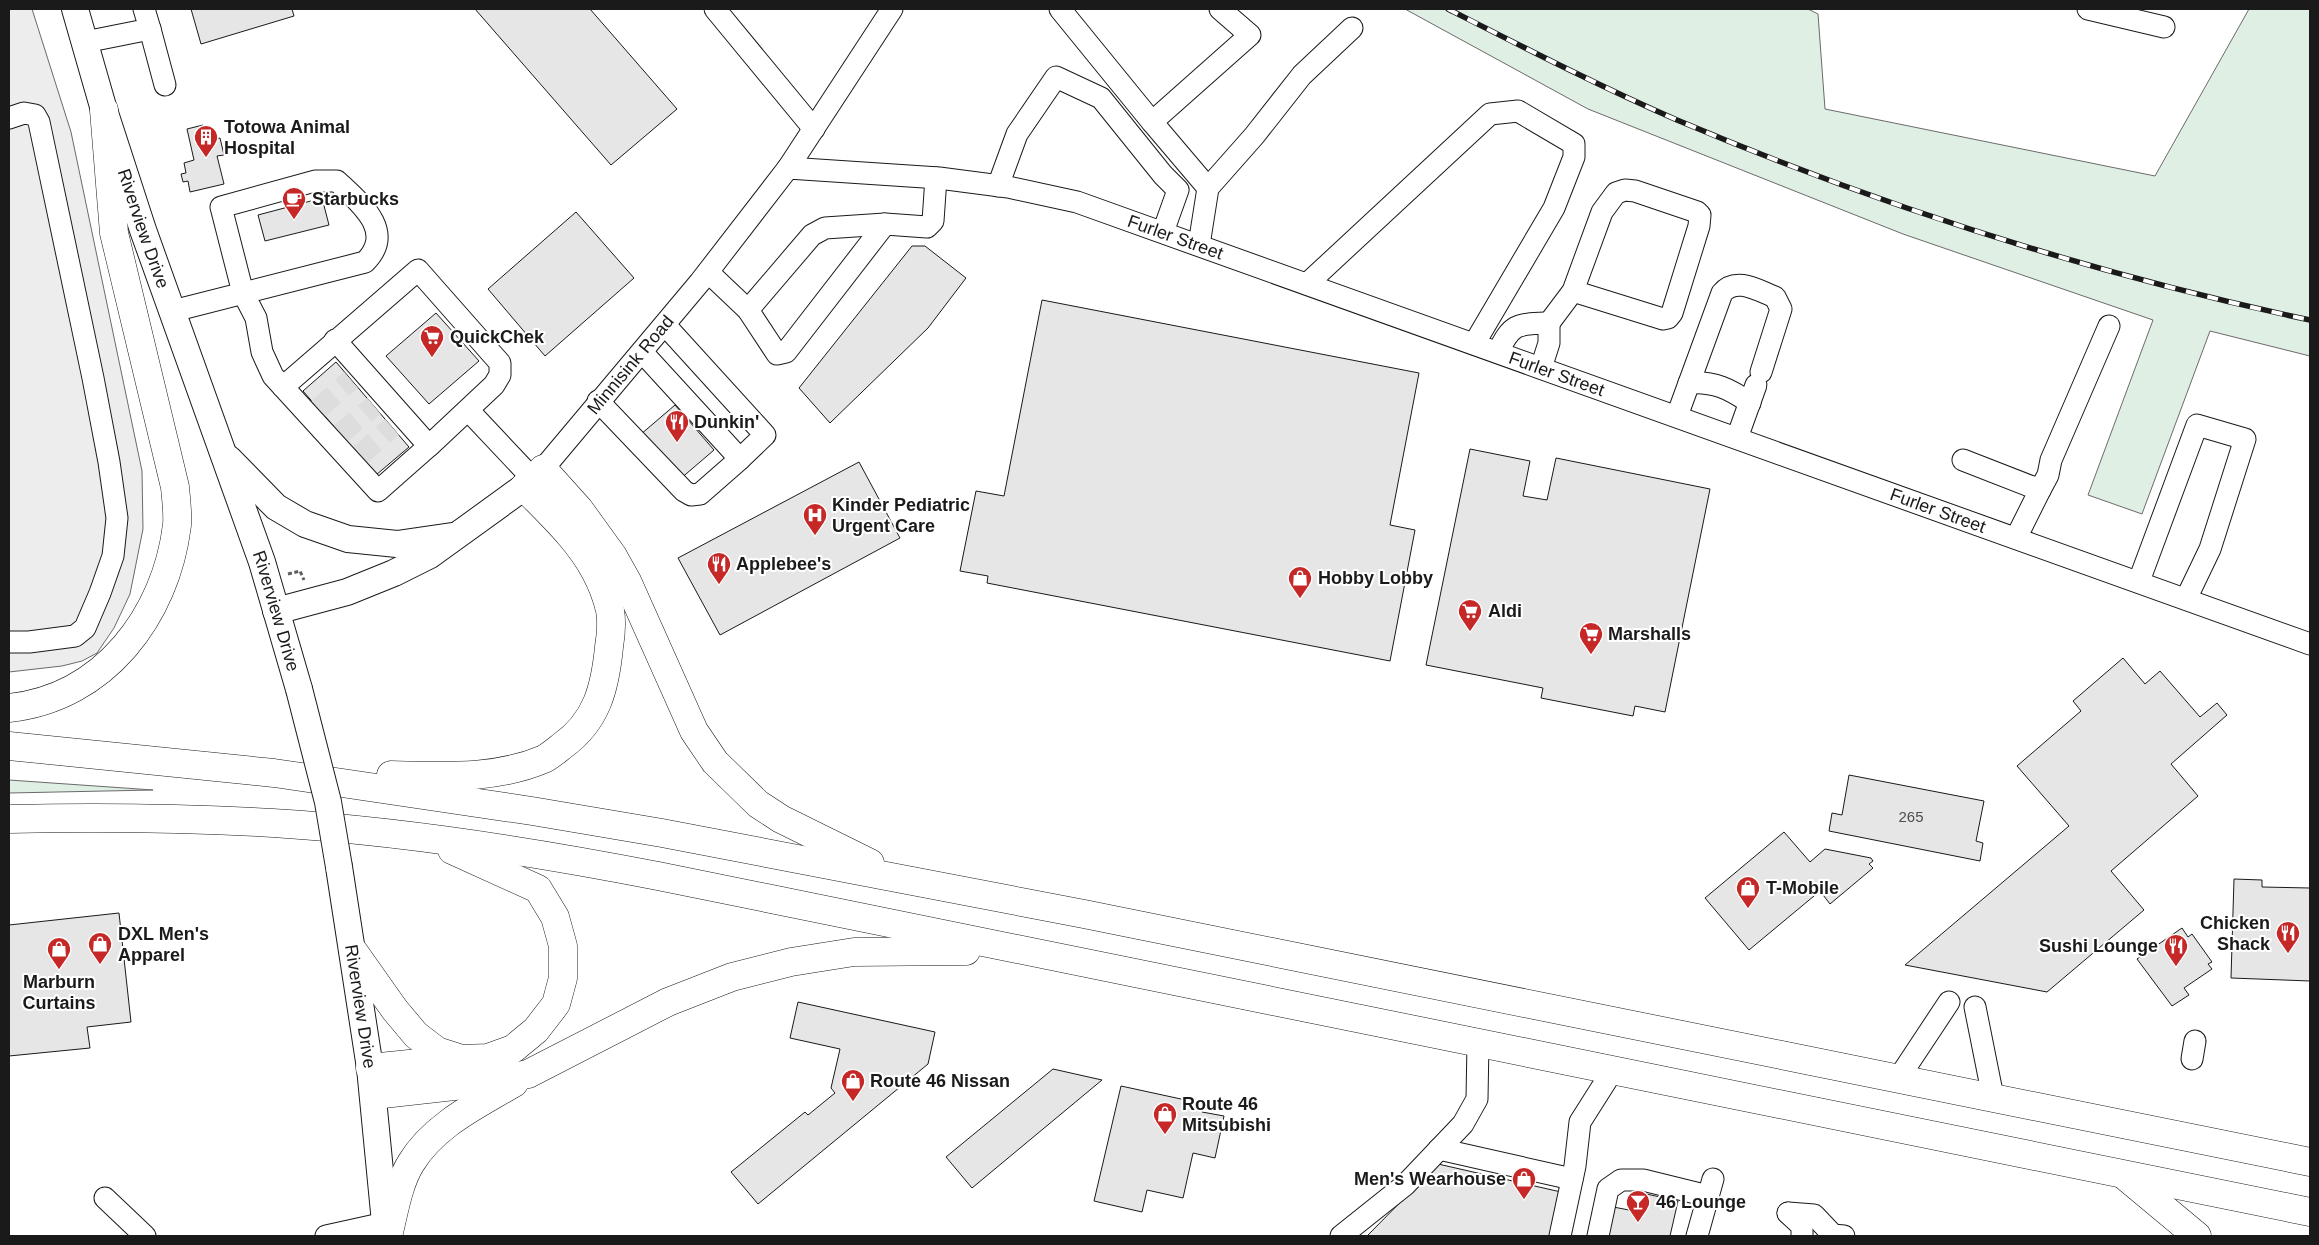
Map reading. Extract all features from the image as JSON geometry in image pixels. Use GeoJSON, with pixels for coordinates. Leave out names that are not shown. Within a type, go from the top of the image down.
{"type":"FeatureCollection","features":[{"type":"Feature","properties":{"kind":"highway"},"geometry":{"type":"LineString","coordinates":[[9,708],[22,707],[62,696],[95,677],[119,654],[140,628],[162,585],[177,524],[175,486],[114,233],[104,110]]}},
{"type":"Feature","properties":{"kind":"highway"},"geometry":{"type":"LineString","coordinates":[[274,773],[455,776],[508,771],[545,758],[573,738],[588,722],[600,698],[607,670],[611,632],[610,610],[595,570],[533,478]]}},
{"type":"Feature","properties":{"kind":"highway"},"geometry":{"type":"LineString","coordinates":[[533,478],[579,509],[614,556],[694,731],[715,762],[758,804],[781,819],[903,878]]}},
{"type":"Feature","properties":{"kind":"highway"},"geometry":{"type":"LineString","coordinates":[[9,746],[274,773],[598,821],[903,878],[2310,1162]]}},
{"type":"Feature","properties":{"kind":"highway"},"geometry":{"type":"LineString","coordinates":[[9,819],[131,818],[273,823],[426,838],[590,863],[2310,1212]]}},
{"type":"Feature","properties":{"kind":"highway"},"geometry":{"type":"LineString","coordinates":[[370,1068],[462,1059],[476,1060],[500,1055],[513,1049],[536,1030],[556,1004],[560,993],[563,978],[563,946],[555,917],[538,889],[426,838]]}},
{"type":"Feature","properties":{"kind":"highway"},"geometry":{"type":"LineString","coordinates":[[386,1232],[410,1164],[425,1145],[447,1124],[528,1074],[668,1002],[732,977],[791,962],[854,952],[1020,950]]}},
{"type":"Feature","properties":{"kind":"highway"},"geometry":{"type":"LineString","coordinates":[[354,952],[395,1010],[416,1035],[437,1051],[462,1059]]}},
{"type":"Feature","properties":{"kind":"highway"},"geometry":{"type":"LineString","coordinates":[[374,1096],[490,1082],[528,1074]]}},
{"type":"Feature","properties":{"kind":"highway"},"geometry":{"type":"LineString","coordinates":[[2122,1174],[2196,1236]]}},
{"type":"Feature","properties":{"kind":"main road","name":"Riverview Drive"},"geometry":{"type":"LineString","coordinates":[[74,9],[143,230],[224,454],[276,611],[299,689],[328,802],[354,952],[374,1096],[386,1232]]}},
{"type":"Feature","properties":{"kind":"main road"},"geometry":{"type":"LineString","coordinates":[[224,454],[276,507],[305,524],[348,539],[397,544],[457,535]]}},
{"type":"Feature","properties":{"kind":"main road","name":"Minnisink Road"},"geometry":{"type":"LineString","coordinates":[[276,611],[347,592],[394,573],[430,555],[533,478]]}},
{"type":"Feature","properties":{"kind":"street"},"geometry":{"type":"LineString","coordinates":[[144,9],[165,85]]}},
{"type":"Feature","properties":{"kind":"street"},"geometry":{"type":"LineString","coordinates":[[715,9],[814,129]]}},
{"type":"Feature","properties":{"kind":"street","name":"Minnisink Road"},"geometry":{"type":"LineString","coordinates":[[533,478],[665,325],[788,168],[892,9]]}},
{"type":"Feature","properties":{"kind":"street"},"geometry":{"type":"LineString","coordinates":[[1060,9],[1208,188]]}},
{"type":"Feature","properties":{"kind":"street"},"geometry":{"type":"LineString","coordinates":[[1152,122],[1250,35],[1220,9]]}},
{"type":"Feature","properties":{"kind":"street"},"geometry":{"type":"LineString","coordinates":[[2088,9],[2164,27]]}},
{"type":"Feature","properties":{"kind":"street"},"geometry":{"type":"LineString","coordinates":[[1199,246],[1208,188],[1254,136],[1302,76],[1352,28]]}},
{"type":"Feature","properties":{"kind":"street"},"geometry":{"type":"LineString","coordinates":[[85,42],[150,29]]}},
{"type":"Feature","properties":{"kind":"street"},"geometry":{"type":"LineString","coordinates":[[998,186],[1017,134],[1056,77],[1101,98],[1163,175],[1178,190],[1164,232]]}},
{"type":"Feature","properties":{"kind":"street"},"geometry":{"type":"LineString","coordinates":[[1308,284],[1490,114],[1518,111],[1574,144],[1574,157],[1554,208],[1474,344]]}},
{"type":"Feature","properties":{"kind":"street"},"geometry":{"type":"LineString","coordinates":[[9,118],[24,114],[35,115],[39,122],[93,378],[109,462],[117,518],[113,556],[100,593],[84,628],[75,636],[29,642],[9,642]]}},
{"type":"Feature","properties":{"kind":"street","name":"Furler Street"},"geometry":{"type":"LineString","coordinates":[[788,168],[936,178],[998,186],[1077,202],[2310,644]]}},
{"type":"Feature","properties":{"kind":"street"},"geometry":{"type":"LineString","coordinates":[[748,310],[812,235],[824,228],[885,224],[928,227],[933,221],[936,178]]}},
{"type":"Feature","properties":{"kind":"street"},"geometry":{"type":"LineString","coordinates":[[173,311],[243,293],[365,262],[372,255],[378,237],[374,222],[360,203],[337,181],[315,182],[221,207],[243,293],[256,318],[262,352],[273,376],[283,387],[314,413],[336,437],[378,491],[494,385],[500,375],[500,363],[418,270],[283,387]]}},
{"type":"Feature","properties":{"kind":"street"},"geometry":{"type":"LineString","coordinates":[[1541,368],[1549,344],[1549,323],[1573,291],[1602,212],[1616,193],[1625,190],[1635,191],[1697,212],[1700,216],[1699,226],[1678,296],[1672,313],[1668,318],[1662,319],[1573,291]]}},
{"type":"Feature","properties":{"kind":"street"},"geometry":{"type":"LineString","coordinates":[[708,272],[748,310],[777,354],[786,352],[885,224]]}},
{"type":"Feature","properties":{"kind":"street"},"geometry":{"type":"LineString","coordinates":[[1677,416],[1722,293],[1726,288],[1737,284],[1775,297],[1781,309],[1756,387],[1737,438]]}},
{"type":"Feature","properties":{"kind":"street"},"geometry":{"type":"LineString","coordinates":[[1498,352],[1508,332],[1525,324],[1549,323]]}},
{"type":"Feature","properties":{"kind":"street"},"geometry":{"type":"LineString","coordinates":[[598,401],[684,491],[691,495],[700,494],[765,435],[665,325]]}},
{"type":"Feature","properties":{"kind":"street"},"geometry":{"type":"LineString","coordinates":[[2016,538],[2048,475],[2051,460],[2109,326]]}},
{"type":"Feature","properties":{"kind":"street"},"geometry":{"type":"LineString","coordinates":[[335,340],[357,375],[397,422],[429,446]]}},
{"type":"Feature","properties":{"kind":"street"},"geometry":{"type":"LineString","coordinates":[[642,352],[740,459]]}},
{"type":"Feature","properties":{"kind":"street"},"geometry":{"type":"LineString","coordinates":[[1689,383],[1717,384],[1732,390],[1756,387]]}},
{"type":"Feature","properties":{"kind":"street"},"geometry":{"type":"LineString","coordinates":[[468,410],[533,478]]}},
{"type":"Feature","properties":{"kind":"street"},"geometry":{"type":"LineString","coordinates":[[2139,582],[2197,425],[2245,439],[2210,549],[2186,599]]}},
{"type":"Feature","properties":{"kind":"street"},"geometry":{"type":"LineString","coordinates":[[1963,460],[2040,490]]}},
{"type":"Feature","properties":{"kind":"street"},"geometry":{"type":"LineString","coordinates":[[1898,1079],[1949,1002]]}},
{"type":"Feature","properties":{"kind":"street"},"geometry":{"type":"LineString","coordinates":[[1975,1007],[1992,1097]]}},
{"type":"Feature","properties":{"kind":"street"},"geometry":{"type":"LineString","coordinates":[[1340,1236],[1405,1185],[1463,1124],[1477,1100],[1478,1043]]}},
{"type":"Feature","properties":{"kind":"street"},"geometry":{"type":"LineString","coordinates":[[1560,1236],[1572,1179],[1580,1122],[1613,1070]]}},
{"type":"Feature","properties":{"kind":"street"},"geometry":{"type":"LineString","coordinates":[[1439,1149],[1572,1179]]}},
{"type":"Feature","properties":{"kind":"street"},"geometry":{"type":"LineString","coordinates":[[1598,1236],[1608,1189],[1621,1180],[1643,1180],[1710,1187],[1697,1236]]}},
{"type":"Feature","properties":{"kind":"street"},"geometry":{"type":"LineString","coordinates":[[105,1198],[144,1236]]}},
{"type":"Feature","properties":{"kind":"street"},"geometry":{"type":"LineString","coordinates":[[1802,1236],[1802,1226],[1788,1213],[1814,1215],[1836,1236]]}},
{"type":"Feature","properties":{"kind":"street"},"geometry":{"type":"LineString","coordinates":[[326,1236],[386,1232]]}},
{"type":"Feature","properties":{"kind":"path"},"geometry":{"type":"LineString","coordinates":[[288,574],[300,571],[306,584]]}},
{"type":"Feature","properties":{"kind":"green space"},"geometry":{"type":"Polygon","coordinates":[[[1405,9],[1808,9],[1818,14],[1825,109],[2155,176],[2249,9],[2310,9],[2310,356],[2210,331],[2142,514],[2088,495],[2153,320],[1903,234],[1588,109],[1405,9]]]}},
{"type":"Feature","properties":{"kind":"green space"},"geometry":{"type":"Polygon","coordinates":[[[9,780],[153,790],[9,793],[9,780]]]}},
{"type":"Feature","properties":{"kind":"shaded area"},"geometry":{"type":"Polygon","coordinates":[[[9,9],[32,9],[71,132],[142,471],[143,529],[130,594],[114,628],[97,653],[82,661],[62,666],[9,672],[9,9]]]}},
{"type":"Feature","properties":{"kind":"building"},"geometry":{"type":"Polygon","coordinates":[[[191,9],[292,9],[294,16],[201,44],[191,9]]]}},
{"type":"Feature","properties":{"kind":"building"},"geometry":{"type":"Polygon","coordinates":[[[475,9],[590,9],[677,109],[611,165],[475,9]]]}},
{"type":"Feature","properties":{"kind":"building","name":"Totowa Animal Hospital"},"geometry":{"type":"Polygon","coordinates":[[[203,125],[207,141],[220,138],[224,155],[217,156],[224,184],[190,192],[188,181],[183,182],[181,174],[186,173],[184,163],[194,160],[187,129],[203,125]]]}},
{"type":"Feature","properties":{"kind":"building","name":"Starbucks"},"geometry":{"type":"Polygon","coordinates":[[[322,198],[329,225],[265,241],[258,215],[322,198]]]}},
{"type":"Feature","properties":{"kind":"building"},"geometry":{"type":"Polygon","coordinates":[[[576,212],[634,278],[545,356],[488,289],[576,212]]]}},
{"type":"Feature","properties":{"kind":"building"},"geometry":{"type":"Polygon","coordinates":[[[912,246],[925,246],[966,278],[928,328],[830,423],[799,388],[912,246]]]}},
{"type":"Feature","properties":{"kind":"building"},"geometry":{"type":"Polygon","coordinates":[[[1042,300],[1419,373],[1390,525],[1415,530],[1390,661],[987,583],[988,576],[960,571],[976,491],[1004,496],[1042,300]]]}},
{"type":"Feature","properties":{"kind":"building","name":"QuickChek"},"geometry":{"type":"Polygon","coordinates":[[[436,313],[479,361],[429,404],[386,356],[436,313]]]}},
{"type":"Feature","properties":{"kind":"building"},"geometry":{"type":"Polygon","coordinates":[[[336,362],[409,447],[376,475],[303,391],[336,362]]]}},
{"type":"Feature","properties":{"kind":"building","name":"Dunkin'"},"geometry":{"type":"Polygon","coordinates":[[[675,405],[714,450],[679,480],[640,435],[675,405]]]}},
{"type":"Feature","properties":{"kind":"building"},"geometry":{"type":"Polygon","coordinates":[[[1470,449],[1530,461],[1523,496],[1547,500],[1556,458],[1710,489],[1665,712],[1635,706],[1633,716],[1541,698],[1543,688],[1426,665],[1470,449]]]}},
{"type":"Feature","properties":{"kind":"building"},"geometry":{"type":"Polygon","coordinates":[[[859,462],[900,538],[720,635],[678,558],[859,462]]]}},
{"type":"Feature","properties":{"kind":"building"},"geometry":{"type":"Polygon","coordinates":[[[2123,658],[2145,684],[2160,671],[2200,717],[2217,703],[2227,715],[2171,764],[2198,796],[2111,871],[2144,910],[2047,992],[1905,965],[2069,826],[2017,766],[2081,711],[2073,701],[2123,658]]]}},
{"type":"Feature","properties":{"kind":"building"},"geometry":{"type":"Polygon","coordinates":[[[1849,775],[1984,801],[1976,841],[1983,843],[1980,861],[1829,831],[1832,813],[1842,815],[1849,775]]]}},
{"type":"Feature","properties":{"kind":"building"},"geometry":{"type":"Polygon","coordinates":[[[1784,832],[1810,862],[1825,849],[1871,858],[1873,861],[1869,864],[1873,868],[1830,904],[1820,891],[1749,950],[1705,898],[1784,832]]]}},
{"type":"Feature","properties":{"kind":"building"},"geometry":{"type":"Polygon","coordinates":[[[2234,879],[2262,880],[2262,887],[2310,888],[2310,981],[2231,978],[2234,879]]]}},
{"type":"Feature","properties":{"kind":"building"},"geometry":{"type":"Polygon","coordinates":[[[119,913],[131,1022],[87,1027],[90,1048],[9,1056],[9,925],[119,913]]]}},
{"type":"Feature","properties":{"kind":"building","name":"Sushi Lounge"},"geometry":{"type":"Polygon","coordinates":[[[2182,928],[2188,937],[2192,934],[2212,962],[2208,964],[2212,969],[2184,988],[2189,995],[2172,1006],[2137,959],[2182,928]]]}},
{"type":"Feature","properties":{"kind":"building","name":"Route 46 Nissan"},"geometry":{"type":"Polygon","coordinates":[[[798,1002],[935,1032],[928,1064],[758,1204],[731,1172],[805,1112],[808,1115],[835,1093],[831,1088],[840,1049],[790,1038],[798,1002]]]}},
{"type":"Feature","properties":{"kind":"building"},"geometry":{"type":"Polygon","coordinates":[[[1053,1069],[1102,1080],[972,1188],[946,1157],[1053,1069]]]}},
{"type":"Feature","properties":{"kind":"building","name":"Route 46 Mitsubishi"},"geometry":{"type":"Polygon","coordinates":[[[1121,1086],[1204,1104],[1202,1112],[1224,1116],[1215,1158],[1193,1153],[1183,1198],[1147,1190],[1142,1212],[1094,1201],[1121,1086]]]}},
{"type":"Feature","properties":{"kind":"building"},"geometry":{"type":"Polygon","coordinates":[[[1438,1164],[1561,1192],[1551,1236],[1367,1236],[1438,1164]]]}},
{"type":"Feature","properties":{"kind":"building","name":"46 Lounge"},"geometry":{"type":"Polygon","coordinates":[[[1633,1191],[1678,1201],[1670,1236],[1603,1236],[1608,1206],[1629,1210],[1633,1191]]]}},
{"type":"Feature","properties":{"kind":"tunnel"},"geometry":{"type":"LineString","coordinates":[[318,409],[351,380]]}},
{"type":"Feature","properties":{"kind":"tunnel"},"geometry":{"type":"LineString","coordinates":[[340,434],[374,406]]}},
{"type":"Feature","properties":{"kind":"tunnel"},"geometry":{"type":"LineString","coordinates":[[359,456],[392,427]]}},
{"type":"Feature","properties":{"kind":"railway"},"geometry":{"type":"LineString","coordinates":[[1448,9],[1648,107],[1831,181],[1910,209],[2068,259],[2229,302],[2310,320]]}},
{"type":"Feature","properties":{"kind":"place","name":"Totowa Animal Hospital"},"geometry":{"type":"Point","coordinates":[206,158]}},
{"type":"Feature","properties":{"kind":"place","name":"Starbucks"},"geometry":{"type":"Point","coordinates":[294,220]}},
{"type":"Feature","properties":{"kind":"place","name":"QuickChek"},"geometry":{"type":"Point","coordinates":[432,358]}},
{"type":"Feature","properties":{"kind":"place","name":"Dunkin'"},"geometry":{"type":"Point","coordinates":[677,443]}},
{"type":"Feature","properties":{"kind":"place","name":"Kinder Pediatric Urgent Care"},"geometry":{"type":"Point","coordinates":[815,536]}},
{"type":"Feature","properties":{"kind":"place","name":"Applebee's"},"geometry":{"type":"Point","coordinates":[719,585]}},
{"type":"Feature","properties":{"kind":"place","name":"Hobby Lobby"},"geometry":{"type":"Point","coordinates":[1300,599]}},
{"type":"Feature","properties":{"kind":"place","name":"Aldi"},"geometry":{"type":"Point","coordinates":[1470,632]}},
{"type":"Feature","properties":{"kind":"place","name":"Marshalls"},"geometry":{"type":"Point","coordinates":[1591,655]}},
{"type":"Feature","properties":{"kind":"place","name":"T-Mobile"},"geometry":{"type":"Point","coordinates":[1748,909]}},
{"type":"Feature","properties":{"kind":"place","name":"Chicken Shack"},"geometry":{"type":"Point","coordinates":[2288,954]}},
{"type":"Feature","properties":{"kind":"place","name":"DXL Men's Apparel"},"geometry":{"type":"Point","coordinates":[100,965]}},
{"type":"Feature","properties":{"kind":"place","name":"Sushi Lounge"},"geometry":{"type":"Point","coordinates":[2176,967]}},
{"type":"Feature","properties":{"kind":"place","name":"Marburn Curtains"},"geometry":{"type":"Point","coordinates":[59,970]}},
{"type":"Feature","properties":{"kind":"place","name":"Route 46 Nissan"},"geometry":{"type":"Point","coordinates":[853,1102]}},
{"type":"Feature","properties":{"kind":"place","name":"Route 46 Mitsubishi"},"geometry":{"type":"Point","coordinates":[1165,1135]}},
{"type":"Feature","properties":{"kind":"place","name":"Men's Wearhouse"},"geometry":{"type":"Point","coordinates":[1524,1200]}},
{"type":"Feature","properties":{"kind":"place","name":"46 Lounge"},"geometry":{"type":"Point","coordinates":[1638,1223]}}]}
